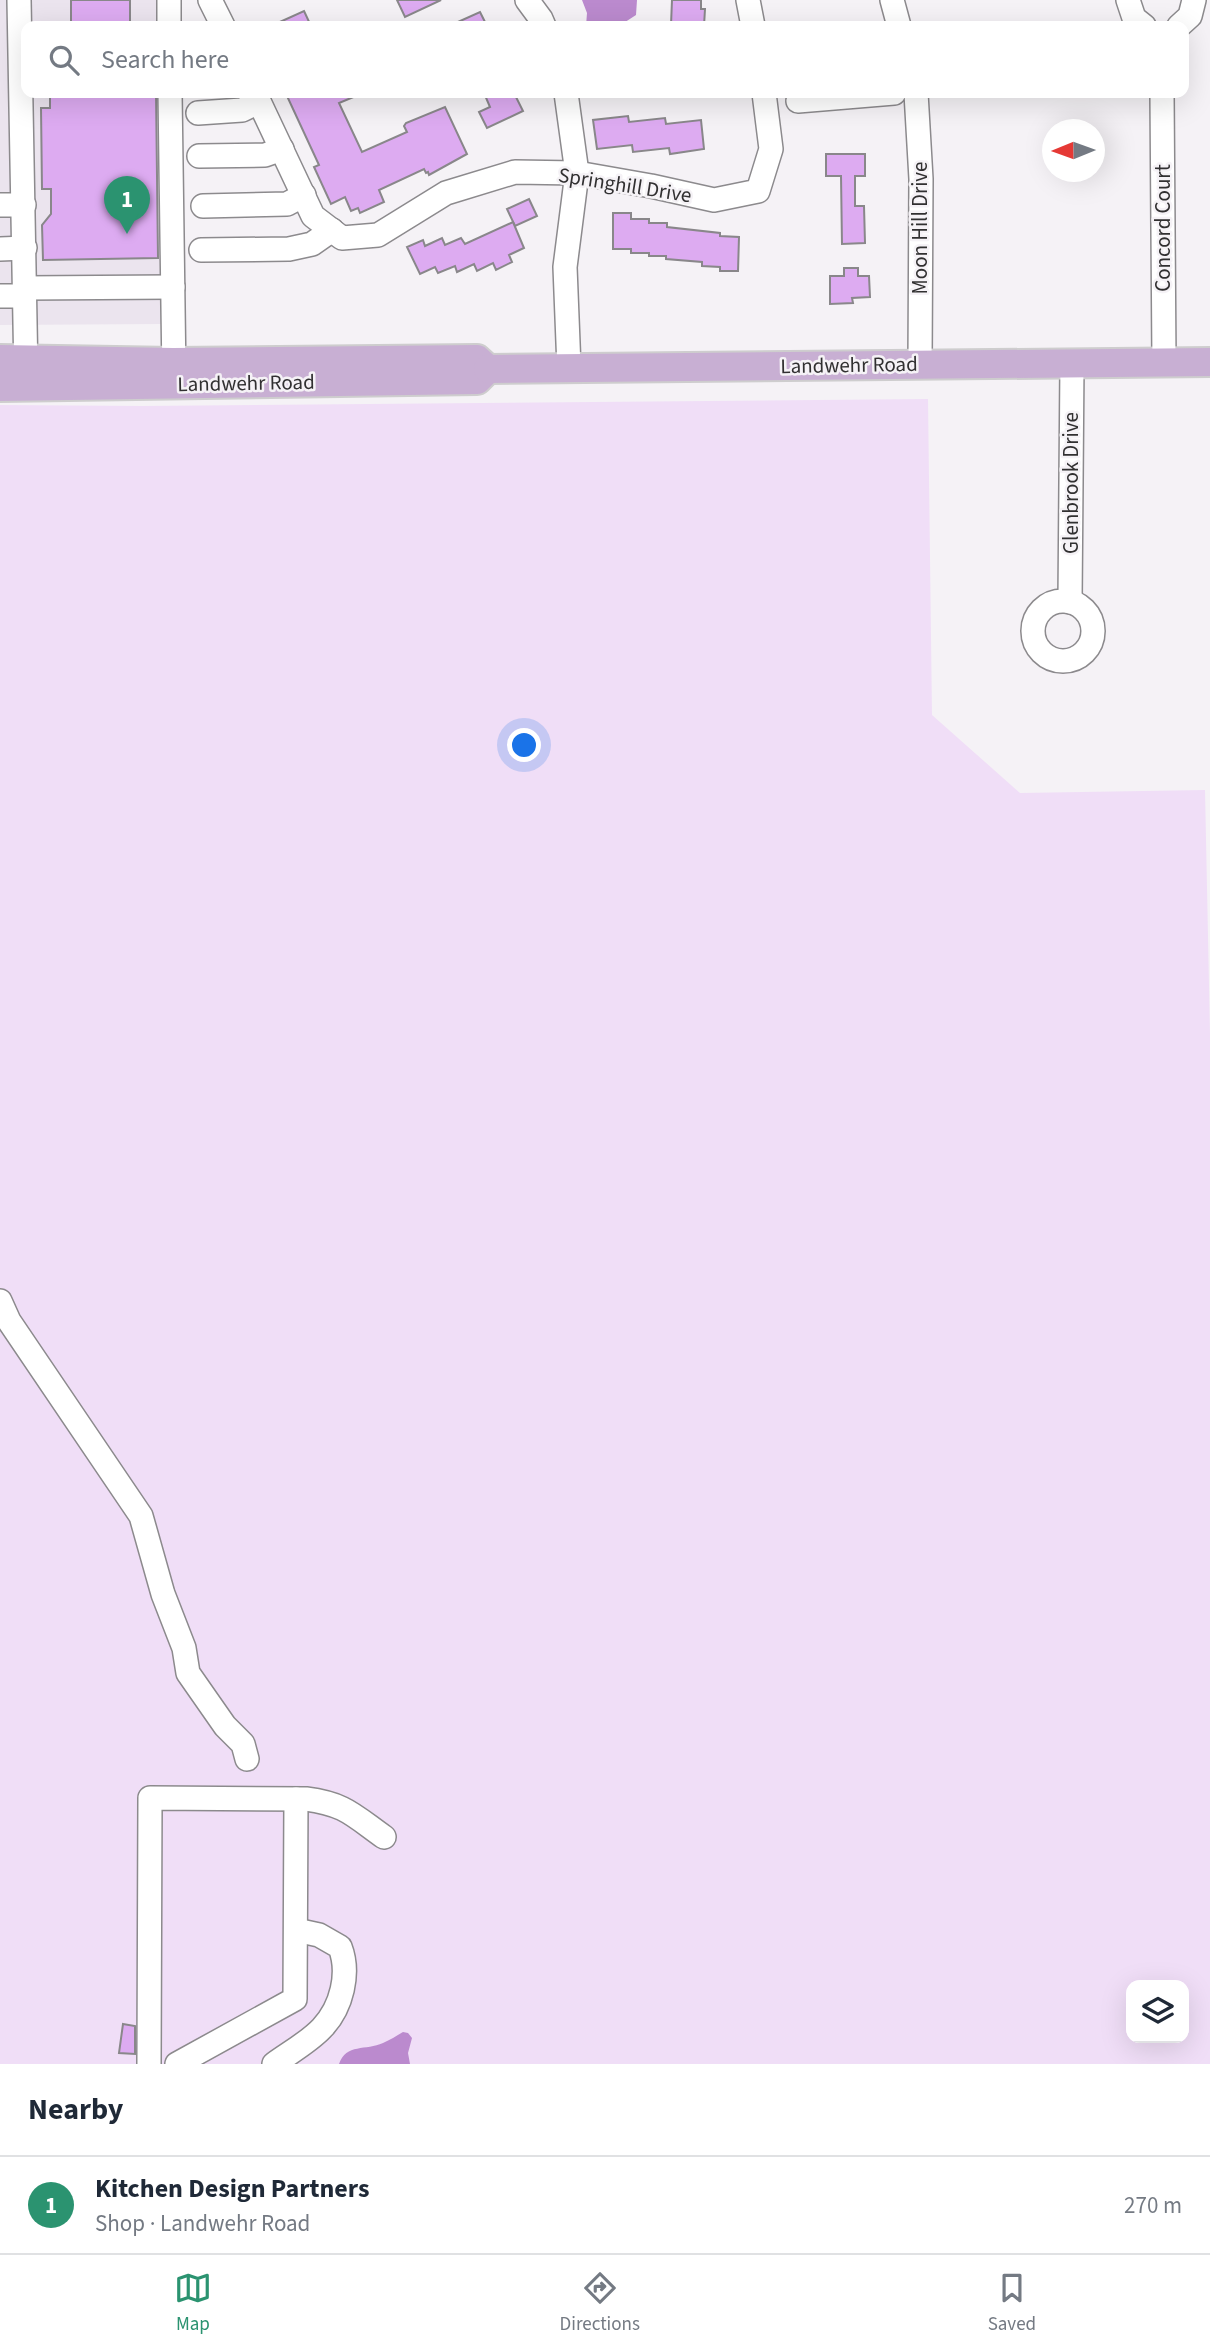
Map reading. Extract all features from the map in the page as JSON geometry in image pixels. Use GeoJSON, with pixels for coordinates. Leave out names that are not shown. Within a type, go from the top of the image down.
{"type":"FeatureCollection","features":[{"type":"Feature","properties":{"kind":"main road","name":"Landwehr Road"},"geometry":{"type":"LineString","coordinates":[[13,373],[174,373],[477,380],[488,369],[1210,362]]}},
{"type":"Feature","properties":{"kind":"street"},"geometry":{"type":"LineString","coordinates":[[13,373],[25,292],[24,205],[10,33],[19,0]]}},
{"type":"Feature","properties":{"kind":"street"},"geometry":{"type":"LineString","coordinates":[[169,0],[169,21]]}},
{"type":"Feature","properties":{"kind":"street"},"geometry":{"type":"LineString","coordinates":[[210,0],[220,21]]}},
{"type":"Feature","properties":{"kind":"street"},"geometry":{"type":"LineString","coordinates":[[527,0],[542,21]]}},
{"type":"Feature","properties":{"kind":"street"},"geometry":{"type":"LineString","coordinates":[[748,0],[752,21]]}},
{"type":"Feature","properties":{"kind":"street"},"geometry":{"type":"LineString","coordinates":[[892,0],[898,21]]}},
{"type":"Feature","properties":{"kind":"street"},"geometry":{"type":"LineString","coordinates":[[1129,0],[1134,18],[1138,21]]}},
{"type":"Feature","properties":{"kind":"street"},"geometry":{"type":"LineString","coordinates":[[1184,21],[1189,16],[1194,0]]}},
{"type":"Feature","properties":{"kind":"street"},"geometry":{"type":"LineString","coordinates":[[170,98],[174,373]]}},
{"type":"Feature","properties":{"kind":"street"},"geometry":{"type":"LineString","coordinates":[[198,113],[242,110],[256,98]]}},
{"type":"Feature","properties":{"kind":"street"},"geometry":{"type":"LineString","coordinates":[[201,250],[289,249],[312,244],[332,230],[313,216],[257,98]]}},
{"type":"Feature","properties":{"kind":"street"},"geometry":{"type":"LineString","coordinates":[[567,98],[577,173],[565,267],[569,368]]}},
{"type":"Feature","properties":{"kind":"street","name":"Springhill Drive"},"geometry":{"type":"LineString","coordinates":[[332,230],[342,238],[378,235],[446,193],[515,172],[577,173],[714,200],[758,191],[771,149],[765,98]]}},
{"type":"Feature","properties":{"kind":"street"},"geometry":{"type":"LineString","coordinates":[[798,102],[841,98]]}},
{"type":"Feature","properties":{"kind":"street","name":"Moon Hill Drive"},"geometry":{"type":"LineString","coordinates":[[916,98],[921,179],[920,364]]}},
{"type":"Feature","properties":{"kind":"street","name":"Concord Court"},"geometry":{"type":"LineString","coordinates":[[1162,98],[1164,362]]}},
{"type":"Feature","properties":{"kind":"street"},"geometry":{"type":"LineString","coordinates":[[198,156],[265,155],[282,149]]}},
{"type":"Feature","properties":{"kind":"street"},"geometry":{"type":"LineString","coordinates":[[204,206],[287,205],[304,195]]}},
{"type":"Feature","properties":{"kind":"street"},"geometry":{"type":"LineString","coordinates":[[0,205],[24,205]]}},
{"type":"Feature","properties":{"kind":"street"},"geometry":{"type":"LineString","coordinates":[[0,248],[25,248]]}},
{"type":"Feature","properties":{"kind":"street"},"geometry":{"type":"LineString","coordinates":[[0,296],[25,292],[173,287]]}},
{"type":"Feature","properties":{"kind":"street","name":"Glenbrook Drive"},"geometry":{"type":"LineString","coordinates":[[1070,602],[1072,363]]}},
{"type":"Feature","properties":{"kind":"street"},"geometry":{"type":"LineString","coordinates":[[0,1301],[9,1321],[141,1516],[163,1594],[184,1648],[188,1673],[225,1726],[243,1744],[247,1759]]}},
{"type":"Feature","properties":{"kind":"street"},"geometry":{"type":"LineString","coordinates":[[149,2064],[150,1798],[296,1799],[330,1802],[384,1837]]}},
{"type":"Feature","properties":{"kind":"street"},"geometry":{"type":"LineString","coordinates":[[295,1999],[296,1799]]}},
{"type":"Feature","properties":{"kind":"street"},"geometry":{"type":"LineString","coordinates":[[274,2064],[323,2027],[338,2003],[344,1984],[345,1960],[340,1947],[318,1935],[296,1930]]}},
{"type":"Feature","properties":{"kind":"street"},"geometry":{"type":"LineString","coordinates":[[295,1999],[328,2019]]}},
{"type":"Feature","properties":{"kind":"street"},"geometry":{"type":"LineString","coordinates":[[177,2064],[295,1999]]}},
{"type":"Feature","properties":{"kind":"shaded area"},"geometry":{"type":"Polygon","coordinates":[[[0,0],[165,0],[165,21],[21,21],[21,98],[164,98],[162,324],[0,325],[0,0]]]}},
{"type":"Feature","properties":{"kind":"shaded area"},"geometry":{"type":"Polygon","coordinates":[[[582,0],[637,0],[636,15],[627,21],[586,21],[587,13],[582,0]]]}},
{"type":"Feature","properties":{"kind":"shaded area"},"geometry":{"type":"Polygon","coordinates":[[[928,399],[932,715],[1020,793],[1205,790],[1210,1034],[1210,2064],[0,2064],[0,405],[928,399]]]}},
{"type":"Feature","properties":{"kind":"shaded area"},"geometry":{"type":"Polygon","coordinates":[[[403,2032],[412,2038],[408,2053],[410,2064],[339,2064],[342,2057],[352,2050],[377,2045],[403,2032]]]}},
{"type":"Feature","properties":{"kind":"building"},"geometry":{"type":"Polygon","coordinates":[[[71,0],[130,0],[130,21],[71,21],[71,0]]]}},
{"type":"Feature","properties":{"kind":"building"},"geometry":{"type":"Polygon","coordinates":[[[397,0],[441,0],[405,17],[397,0]]]}},
{"type":"Feature","properties":{"kind":"building"},"geometry":{"type":"Polygon","coordinates":[[[672,0],[701,0],[701,9],[705,9],[704,21],[671,21],[672,0]]]}},
{"type":"Feature","properties":{"kind":"building"},"geometry":{"type":"Polygon","coordinates":[[[304,11],[309,21],[282,21],[304,11]]]}},
{"type":"Feature","properties":{"kind":"building"},"geometry":{"type":"Polygon","coordinates":[[[480,12],[484,21],[460,21],[480,12]]]}},
{"type":"Feature","properties":{"kind":"building"},"geometry":{"type":"Polygon","coordinates":[[[50,98],[156,98],[158,258],[43,260],[42,225],[51,214],[51,189],[42,189],[41,108],[50,108],[50,98]]]}},
{"type":"Feature","properties":{"kind":"building"},"geometry":{"type":"Polygon","coordinates":[[[288,98],[351,98],[339,103],[362,152],[407,132],[404,126],[406,123],[445,107],[467,154],[429,175],[424,169],[379,190],[384,202],[360,213],[358,208],[351,211],[345,197],[331,204],[314,167],[319,165],[288,98]]]}},
{"type":"Feature","properties":{"kind":"building"},"geometry":{"type":"Polygon","coordinates":[[[486,98],[516,98],[523,111],[487,128],[479,112],[490,107],[486,98]]]}},
{"type":"Feature","properties":{"kind":"building"},"geometry":{"type":"Polygon","coordinates":[[[628,116],[629,122],[665,118],[666,124],[701,120],[704,149],[670,154],[669,148],[633,152],[632,145],[597,149],[593,120],[628,116]]]}},
{"type":"Feature","properties":{"kind":"building"},"geometry":{"type":"Polygon","coordinates":[[[826,154],[865,154],[865,176],[855,176],[855,206],[864,206],[865,243],[842,244],[841,176],[826,176],[826,154]]]}},
{"type":"Feature","properties":{"kind":"building"},"geometry":{"type":"Polygon","coordinates":[[[529,199],[537,216],[515,226],[507,209],[529,199]]]}},
{"type":"Feature","properties":{"kind":"building"},"geometry":{"type":"Polygon","coordinates":[[[613,213],[631,213],[631,219],[667,223],[667,227],[739,237],[738,271],[720,271],[720,267],[702,266],[702,262],[666,259],[666,256],[649,256],[649,253],[631,253],[631,249],[613,249],[613,213]]]}},
{"type":"Feature","properties":{"kind":"building"},"geometry":{"type":"Polygon","coordinates":[[[513,222],[524,248],[509,255],[512,262],[496,270],[493,263],[477,271],[474,264],[457,272],[455,266],[438,273],[435,267],[420,274],[407,247],[423,240],[425,246],[442,238],[445,245],[461,238],[465,244],[513,222]]]}},
{"type":"Feature","properties":{"kind":"building"},"geometry":{"type":"Polygon","coordinates":[[[844,268],[858,268],[858,276],[869,276],[870,297],[852,298],[853,303],[830,304],[830,276],[844,276],[844,268]]]}},
{"type":"Feature","properties":{"kind":"building"},"geometry":{"type":"Polygon","coordinates":[[[123,2024],[135,2026],[135,2054],[119,2053],[123,2024]]]}},
{"type":"Feature","properties":{"kind":"place","name":"Kitchen Design Partners"},"geometry":{"type":"Point","coordinates":[127,234]}}]}
